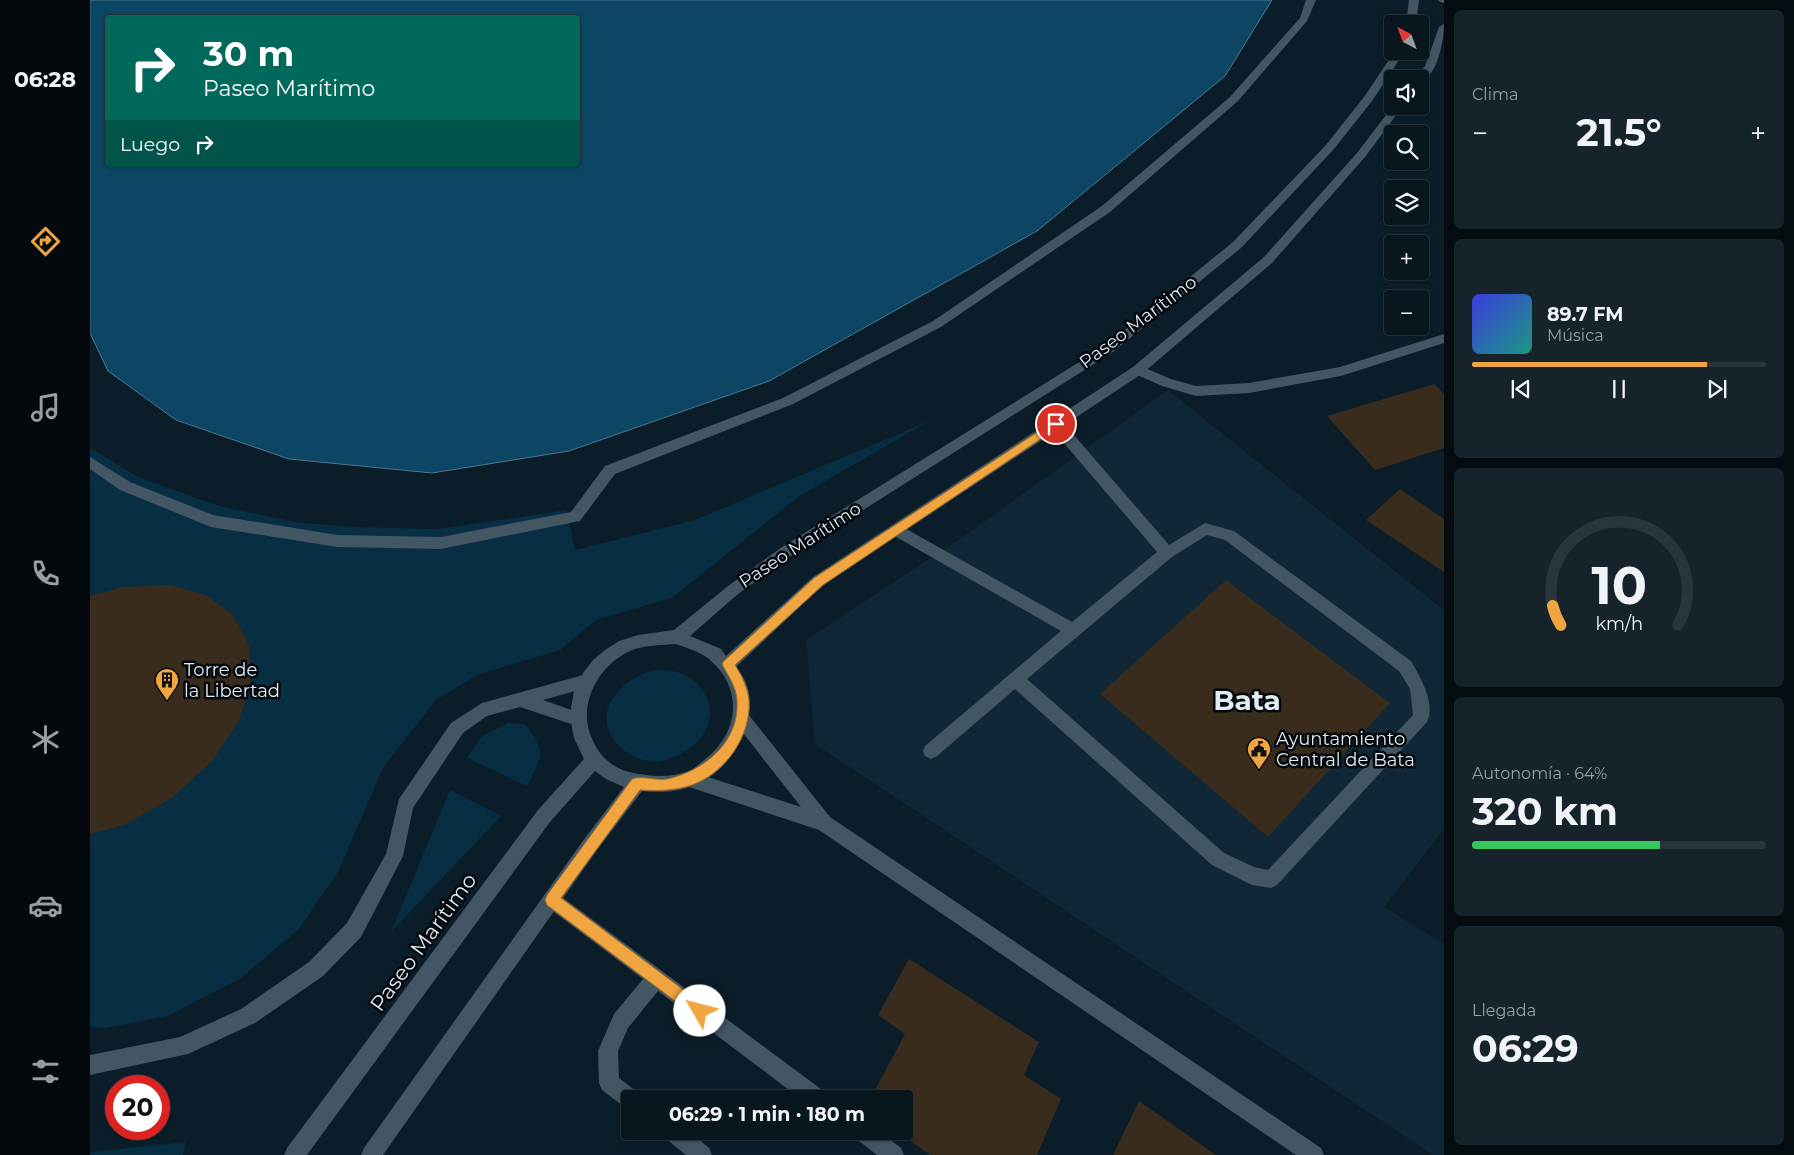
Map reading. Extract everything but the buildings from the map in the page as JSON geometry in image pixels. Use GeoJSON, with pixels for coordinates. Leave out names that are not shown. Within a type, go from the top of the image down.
{"type":"FeatureCollection","features":[{"type":"Feature","properties":{"kind":"main road"},"geometry":{"type":"LineString","coordinates":[[90,462],[124,486],[211,521],[337,541],[441,543],[575,518],[610,470],[788,401],[928,328],[1106,209],[1234,99],[1304,19],[1311,0]]}},
{"type":"Feature","properties":{"kind":"main road"},"geometry":{"type":"LineString","coordinates":[[1412,15],[1414,0]]}},
{"type":"Feature","properties":{"kind":"main road"},"geometry":{"type":"LineString","coordinates":[[1427,70],[1444,28]]}},
{"type":"Feature","properties":{"kind":"main road","name":"Paseo Marítimo"},"geometry":{"type":"LineString","coordinates":[[677,637],[732,590],[787,551],[1109,349],[1237,244],[1330,146],[1368,99],[1394,60]]}},
{"type":"Feature","properties":{"kind":"main road","name":"Paseo Marítimo"},"geometry":{"type":"LineString","coordinates":[[728,664],[818,582],[1138,370],[1268,260],[1361,155],[1391,115]]}},
{"type":"Feature","properties":{"kind":"main road"},"geometry":{"type":"LineString","coordinates":[[1138,370],[1168,384],[1196,391],[1250,388],[1341,371],[1444,338]]}},
{"type":"Feature","properties":{"kind":"main road"},"geometry":{"type":"LineString","coordinates":[[1056,424],[1167,553]]}},
{"type":"Feature","properties":{"kind":"main road"},"geometry":{"type":"LineString","coordinates":[[896,530],[1072,630]]}},
{"type":"Feature","properties":{"kind":"main road"},"geometry":{"type":"LineString","coordinates":[[931,751],[1072,630],[1167,553],[1205,530],[1230,535],[1406,666],[1418,688],[1420,717],[1271,879],[1252,876],[1218,859],[1015,679]]}},
{"type":"Feature","properties":{"kind":"main road"},"geometry":{"type":"LineString","coordinates":[[677,637],[697,642],[714,652],[728,664],[738,681],[743,700],[742,719],[733,744],[715,765],[689,780],[663,786],[637,784],[613,776],[594,760],[582,741],[577,719],[580,699],[587,681],[603,660],[625,646],[650,638],[677,637]]}},
{"type":"Feature","properties":{"kind":"main road"},"geometry":{"type":"LineString","coordinates":[[90,1065],[181,1047],[248,1016],[316,969],[354,930],[394,856],[405,805],[457,728],[482,710],[587,681]]}},
{"type":"Feature","properties":{"kind":"main road"},"geometry":{"type":"LineString","coordinates":[[518,699],[577,719]]}},
{"type":"Feature","properties":{"kind":"main road"},"geometry":{"type":"LineString","coordinates":[[742,719],[824,823]]}},
{"type":"Feature","properties":{"kind":"main road","name":"Paseo Marítimo"},"geometry":{"type":"LineString","coordinates":[[294,1155],[544,816],[594,760]]}},
{"type":"Feature","properties":{"kind":"main road"},"geometry":{"type":"LineString","coordinates":[[689,780],[824,823],[1314,1155]]}},
{"type":"Feature","properties":{"kind":"main road"},"geometry":{"type":"LineString","coordinates":[[371,1155],[637,784]]}},
{"type":"Feature","properties":{"kind":"main road"},"geometry":{"type":"LineString","coordinates":[[552,900],[806,1090]]}},
{"type":"Feature","properties":{"kind":"main road"},"geometry":{"type":"LineString","coordinates":[[621,1092],[609,1083],[608,1051],[621,1020],[656,978]]}},
{"type":"Feature","properties":{"kind":"main road"},"geometry":{"type":"LineString","coordinates":[[683,1140],[702,1155]]}},
{"type":"Feature","properties":{"kind":"main road"},"geometry":{"type":"LineString","coordinates":[[874,1140],[894,1155]]}},
{"type":"Feature","properties":{"kind":"shaded area"},"geometry":{"type":"Polygon","coordinates":[[[90,0],[1272,0],[1225,76],[1037,231],[769,381],[569,451],[432,473],[289,459],[176,420],[108,371],[90,333],[90,0]]]}},
{"type":"Feature","properties":{"kind":"shaded area"},"geometry":{"type":"Polygon","coordinates":[[[1168,390],[1444,610],[1444,829],[1384,907],[1444,944],[1444,1155],[1433,1155],[815,744],[806,640],[964,536],[1168,390]]]}},
{"type":"Feature","properties":{"kind":"shaded area"},"geometry":{"type":"Polygon","coordinates":[[[929,421],[798,497],[672,598],[596,620],[560,650],[477,675],[436,700],[383,768],[338,872],[298,930],[241,978],[168,1016],[105,1028],[90,1027],[90,448],[138,477],[219,506],[295,522],[350,527],[439,529],[567,510],[575,550],[695,520],[929,421]]]}},
{"type":"Feature","properties":{"kind":"shaded area"},"geometry":{"type":"Polygon","coordinates":[[[653,670],[676,672],[692,679],[703,691],[709,703],[710,715],[708,726],[693,745],[672,758],[660,761],[638,758],[623,750],[610,734],[607,722],[608,710],[619,690],[629,682],[653,670]]]}},
{"type":"Feature","properties":{"kind":"shaded area"},"geometry":{"type":"Polygon","coordinates":[[[508,723],[525,724],[537,741],[540,754],[539,761],[527,786],[467,758],[481,737],[508,723]]]}},
{"type":"Feature","properties":{"kind":"shaded area"},"geometry":{"type":"Polygon","coordinates":[[[450,790],[501,816],[391,932],[450,790]]]}},
{"type":"Feature","properties":{"kind":"shaded area"},"geometry":{"type":"Polygon","coordinates":[[[186,1142],[183,1155],[90,1155],[90,1152],[186,1142]]]}},
{"type":"Feature","properties":{"kind":"place","name":"Torre de la Libertad"},"geometry":{"type":"Point","coordinates":[167,701]}},
{"type":"Feature","properties":{"kind":"place","name":"Ayuntamiento Central de Bata"},"geometry":{"type":"Point","coordinates":[1259,770]}},
{"type":"Feature","properties":{"kind":"district","name":"Bata"},"geometry":{"type":"Point","coordinates":[1247,700]}},
{"type":"Feature","properties":{"kind":"route"},"geometry":{"type":"LineString","coordinates":[[700,1011],[552,900],[591,844],[637,784],[663,786],[689,780],[715,765],[733,744],[742,719],[743,700],[738,681],[728,664],[818,582],[1056,424]]}}]}
